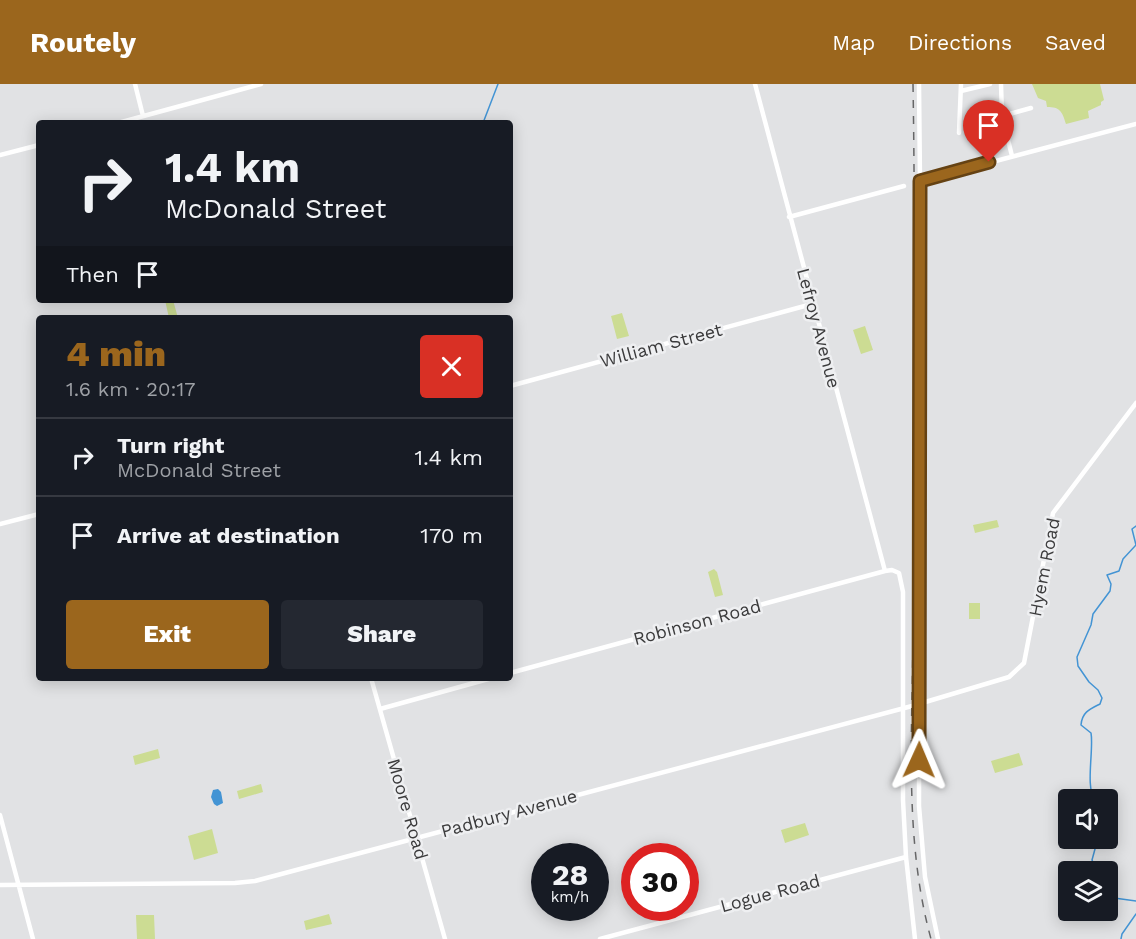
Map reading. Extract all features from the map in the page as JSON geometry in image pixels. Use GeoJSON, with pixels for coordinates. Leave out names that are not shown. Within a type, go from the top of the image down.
{"type":"FeatureCollection","features":[{"type":"Feature","properties":{"kind":"street"},"geometry":{"type":"LineString","coordinates":[[135,84],[143,116]]}},
{"type":"Feature","properties":{"kind":"street"},"geometry":{"type":"LineString","coordinates":[[129,120],[261,84]]}},
{"type":"Feature","properties":{"kind":"street","name":"Lefroy Avenue"},"geometry":{"type":"LineString","coordinates":[[754,84],[885,571]]}},
{"type":"Feature","properties":{"kind":"street"},"geometry":{"type":"LineString","coordinates":[[919,84],[919,806],[929,904],[938,939]]}},
{"type":"Feature","properties":{"kind":"street"},"geometry":{"type":"LineString","coordinates":[[959,133],[961,84]]}},
{"type":"Feature","properties":{"kind":"street"},"geometry":{"type":"LineString","coordinates":[[961,92],[990,84]]}},
{"type":"Feature","properties":{"kind":"street"},"geometry":{"type":"LineString","coordinates":[[1001,84],[1002,116],[1012,156]]}},
{"type":"Feature","properties":{"kind":"street"},"geometry":{"type":"LineString","coordinates":[[1002,116],[1030,108]]}},
{"type":"Feature","properties":{"kind":"street"},"geometry":{"type":"LineString","coordinates":[[920,181],[1136,123]]}},
{"type":"Feature","properties":{"kind":"street"},"geometry":{"type":"LineString","coordinates":[[0,156],[36,146]]}},
{"type":"Feature","properties":{"kind":"street"},"geometry":{"type":"LineString","coordinates":[[789,217],[904,186]]}},
{"type":"Feature","properties":{"kind":"street","name":"William Street"},"geometry":{"type":"LineString","coordinates":[[513,385],[812,303]]}},
{"type":"Feature","properties":{"kind":"street","name":"Hyem Road"},"geometry":{"type":"LineString","coordinates":[[1008,677],[1024,663],[1053,513],[1136,403]]}},
{"type":"Feature","properties":{"kind":"street"},"geometry":{"type":"LineString","coordinates":[[0,524],[36,514]]}},
{"type":"Feature","properties":{"kind":"street"},"geometry":{"type":"LineString","coordinates":[[885,571],[892,570],[899,573],[902,579],[903,800],[906,857],[915,939]]}},
{"type":"Feature","properties":{"kind":"street","name":"Robinson Road"},"geometry":{"type":"LineString","coordinates":[[513,672],[885,571]]}},
{"type":"Feature","properties":{"kind":"street","name":"Padbury Avenue"},"geometry":{"type":"LineString","coordinates":[[0,885],[255,881],[920,704],[1008,677]]}},
{"type":"Feature","properties":{"kind":"street","name":"Moore Road"},"geometry":{"type":"LineString","coordinates":[[372,681],[445,939]]}},
{"type":"Feature","properties":{"kind":"street"},"geometry":{"type":"LineString","coordinates":[[380,709],[481,681]]}},
{"type":"Feature","properties":{"kind":"street"},"geometry":{"type":"LineString","coordinates":[[0,815],[33,939]]}},
{"type":"Feature","properties":{"kind":"street","name":"Logue Road"},"geometry":{"type":"LineString","coordinates":[[600,939],[906,857]]}},
{"type":"Feature","properties":{"kind":"green space"},"geometry":{"type":"Polygon","coordinates":[[[1032,84],[1100,84],[1104,100],[1101,105],[1088,111],[1089,118],[1066,124],[1060,111],[1047,107],[1046,101],[1038,98],[1032,84]]]}},
{"type":"Feature","properties":{"kind":"green space"},"geometry":{"type":"Polygon","coordinates":[[[166,303],[174,303],[177,315],[168,315],[166,303]]]}},
{"type":"Feature","properties":{"kind":"green space"},"geometry":{"type":"Polygon","coordinates":[[[622,313],[629,336],[617,339],[611,316],[622,313]]]}},
{"type":"Feature","properties":{"kind":"green space"},"geometry":{"type":"Polygon","coordinates":[[[865,326],[873,350],[861,354],[853,330],[865,326]]]}},
{"type":"Feature","properties":{"kind":"green space"},"geometry":{"type":"Polygon","coordinates":[[[997,520],[999,527],[975,533],[973,525],[997,520]]]}},
{"type":"Feature","properties":{"kind":"green space"},"geometry":{"type":"Polygon","coordinates":[[[714,569],[717,572],[723,595],[715,597],[708,572],[714,569]]]}},
{"type":"Feature","properties":{"kind":"green space"},"geometry":{"type":"Polygon","coordinates":[[[969,603],[980,603],[980,619],[969,619],[969,603]]]}},
{"type":"Feature","properties":{"kind":"green space"},"geometry":{"type":"Polygon","coordinates":[[[158,749],[160,758],[135,765],[133,756],[158,749]]]}},
{"type":"Feature","properties":{"kind":"green space"},"geometry":{"type":"Polygon","coordinates":[[[1019,753],[1023,765],[995,773],[991,761],[1019,753]]]}},
{"type":"Feature","properties":{"kind":"green space"},"geometry":{"type":"Polygon","coordinates":[[[261,784],[263,792],[239,799],[237,791],[261,784]]]}},
{"type":"Feature","properties":{"kind":"green space"},"geometry":{"type":"Polygon","coordinates":[[[805,823],[809,835],[785,843],[781,830],[805,823]]]}},
{"type":"Feature","properties":{"kind":"green space"},"geometry":{"type":"Polygon","coordinates":[[[212,829],[218,853],[194,860],[188,836],[212,829]]]}},
{"type":"Feature","properties":{"kind":"green space"},"geometry":{"type":"Polygon","coordinates":[[[329,914],[332,924],[306,930],[304,921],[329,914]]]}},
{"type":"Feature","properties":{"kind":"green space"},"geometry":{"type":"Polygon","coordinates":[[[136,915],[154,915],[155,939],[137,939],[136,915]]]}},
{"type":"Feature","properties":{"kind":"water"},"geometry":{"type":"Polygon","coordinates":[[[218,789],[221,792],[223,803],[217,806],[211,797],[213,790],[218,789]]]}},
{"type":"Feature","properties":{"kind":"waterway"},"geometry":{"type":"LineString","coordinates":[[484,120],[498,84]]}},
{"type":"Feature","properties":{"kind":"waterway"},"geometry":{"type":"LineString","coordinates":[[1091,789],[1091,733],[1081,725],[1085,714],[1100,704],[1102,698],[1078,666],[1077,657],[1091,625],[1093,614],[1110,591],[1111,584],[1107,575],[1119,571],[1123,559],[1136,545],[1132,529],[1136,526]]}},
{"type":"Feature","properties":{"kind":"waterway"},"geometry":{"type":"LineString","coordinates":[[1092,861],[1095,849]]}},
{"type":"Feature","properties":{"kind":"waterway"},"geometry":{"type":"LineString","coordinates":[[1118,899],[1136,901]]}},
{"type":"Feature","properties":{"kind":"waterway"},"geometry":{"type":"LineString","coordinates":[[1121,939],[1136,914]]}},
{"type":"Feature","properties":{"kind":"railway"},"geometry":{"type":"LineString","coordinates":[[913,84],[911,742],[916,861],[931,939]]}},
{"type":"Feature","properties":{"kind":"route"},"geometry":{"type":"LineString","coordinates":[[919,760],[920,181],[989,162]]}}]}
